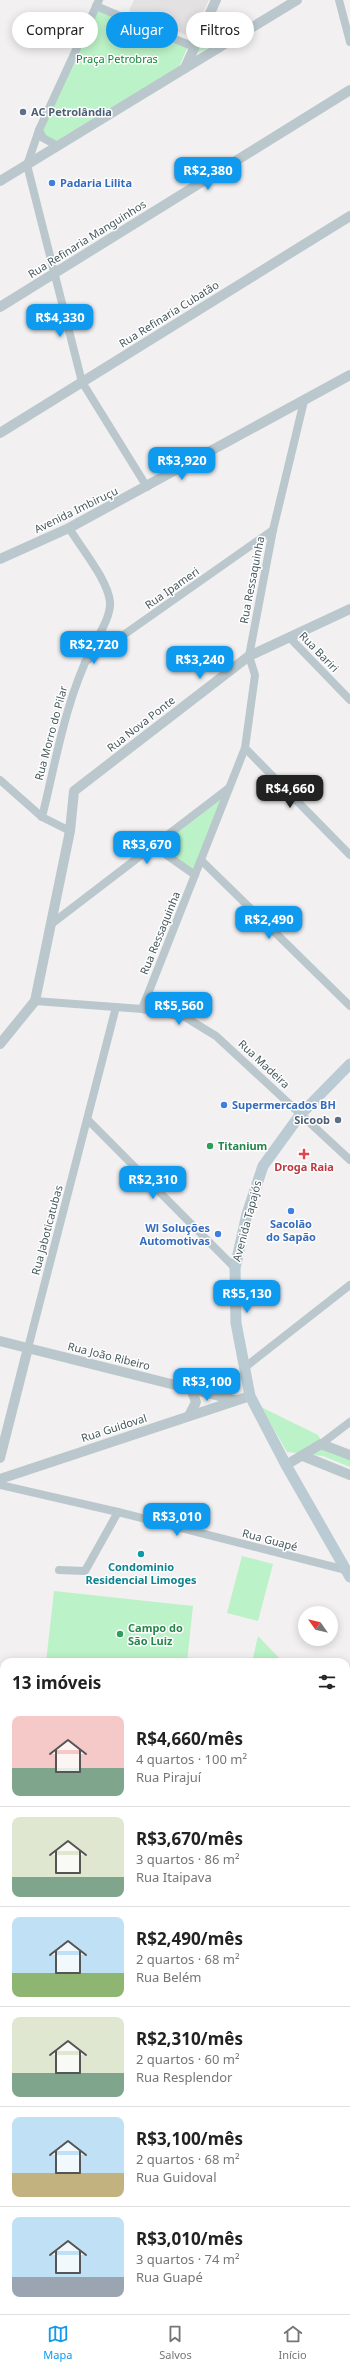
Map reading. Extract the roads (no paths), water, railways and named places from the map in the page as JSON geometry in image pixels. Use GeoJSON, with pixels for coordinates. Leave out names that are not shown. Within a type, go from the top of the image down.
{"type":"FeatureCollection","features":[{"type":"Feature","properties":{"kind":"main road","name":"Avenida Tapajós"},"geometry":{"type":"LineString","coordinates":[[348,1574],[286,1465],[250,1396],[236,1323],[235,1268],[247,1214],[263,1166],[300,1115],[350,1064]]}},
{"type":"Feature","properties":{"kind":"street"},"geometry":{"type":"LineString","coordinates":[[210,12],[216,0]]}},
{"type":"Feature","properties":{"kind":"street"},"geometry":{"type":"LineString","coordinates":[[254,26],[298,0]]}},
{"type":"Feature","properties":{"kind":"street"},"geometry":{"type":"LineString","coordinates":[[339,0],[350,42]]}},
{"type":"Feature","properties":{"kind":"street"},"geometry":{"type":"LineString","coordinates":[[147,487],[82,382],[27,165],[39,130],[97,3],[186,43]]}},
{"type":"Feature","properties":{"kind":"street"},"geometry":{"type":"LineString","coordinates":[[184,68],[194,48]]}},
{"type":"Feature","properties":{"kind":"street"},"geometry":{"type":"LineString","coordinates":[[0,181],[218,48]]}},
{"type":"Feature","properties":{"kind":"street","name":"Rua Refinaria Manguinhos"},"geometry":{"type":"LineString","coordinates":[[0,307],[350,90]]}},
{"type":"Feature","properties":{"kind":"street"},"geometry":{"type":"LineString","coordinates":[[39,130],[43,138],[58,146]]}},
{"type":"Feature","properties":{"kind":"street","name":"Rua Refinaria Cubatão"},"geometry":{"type":"LineString","coordinates":[[0,433],[350,216]]}},
{"type":"Feature","properties":{"kind":"street","name":"Avenida Imbiruçu"},"geometry":{"type":"LineString","coordinates":[[0,559],[69,528],[147,487],[350,375]]}},
{"type":"Feature","properties":{"kind":"street","name":"Rua Ressaquinha"},"geometry":{"type":"LineString","coordinates":[[142,1009],[231,787],[245,748],[255,675],[249,656],[273,530],[304,401]]}},
{"type":"Feature","properties":{"kind":"street","name":"Rua Morro do Pilar"},"geometry":{"type":"LineString","coordinates":[[42,817],[71,701],[84,663],[108,616],[110,604],[108,591],[69,528]]}},
{"type":"Feature","properties":{"kind":"street","name":"Rua Ipameri"},"geometry":{"type":"LineString","coordinates":[[84,663],[273,530]]}},
{"type":"Feature","properties":{"kind":"street","name":"Rua Nova Ponte"},"geometry":{"type":"LineString","coordinates":[[70,831],[74,791],[249,656],[350,609]]}},
{"type":"Feature","properties":{"kind":"street","name":"Rua Bariri"},"geometry":{"type":"LineString","coordinates":[[289,637],[350,700]]}},
{"type":"Feature","properties":{"kind":"street"},"geometry":{"type":"LineString","coordinates":[[245,748],[350,855]]}},
{"type":"Feature","properties":{"kind":"street"},"geometry":{"type":"LineString","coordinates":[[0,780],[42,817],[70,831],[35,1001],[0,1044]]}},
{"type":"Feature","properties":{"kind":"street"},"geometry":{"type":"LineString","coordinates":[[50,925],[155,847],[231,787]]}},
{"type":"Feature","properties":{"kind":"street"},"geometry":{"type":"LineString","coordinates":[[155,847],[195,875]]}},
{"type":"Feature","properties":{"kind":"street"},"geometry":{"type":"LineString","coordinates":[[201,860],[350,1006]]}},
{"type":"Feature","properties":{"kind":"street","name":"Rua Madeira"},"geometry":{"type":"LineString","coordinates":[[35,1001],[142,1009],[184,1017],[216,1036],[350,1160]]}},
{"type":"Feature","properties":{"kind":"street","name":"Rua Jaboticatubas"},"geometry":{"type":"LineString","coordinates":[[0,1458],[116,1007]]}},
{"type":"Feature","properties":{"kind":"street"},"geometry":{"type":"LineString","coordinates":[[88,1120],[235,1268]]}},
{"type":"Feature","properties":{"kind":"street"},"geometry":{"type":"LineString","coordinates":[[244,1368],[350,1285]]}},
{"type":"Feature","properties":{"kind":"street","name":"Rua João Ribeiro"},"geometry":{"type":"LineString","coordinates":[[0,1341],[235,1400]]}},
{"type":"Feature","properties":{"kind":"street"},"geometry":{"type":"LineString","coordinates":[[189,1416],[196,1402],[190,1389]]}},
{"type":"Feature","properties":{"kind":"street","name":"Rua Guidoval"},"geometry":{"type":"LineString","coordinates":[[0,1479],[250,1396]]}},
{"type":"Feature","properties":{"kind":"street"},"geometry":{"type":"LineString","coordinates":[[286,1465],[321,1444],[350,1422]]}},
{"type":"Feature","properties":{"kind":"street"},"geometry":{"type":"LineString","coordinates":[[321,1444],[350,1455]]}},
{"type":"Feature","properties":{"kind":"street"},"geometry":{"type":"LineString","coordinates":[[303,1456],[350,1475]]}},
{"type":"Feature","properties":{"kind":"street","name":"Rua Guapé"},"geometry":{"type":"LineString","coordinates":[[0,1486],[118,1512],[348,1574]]}},
{"type":"Feature","properties":{"kind":"street"},"geometry":{"type":"LineString","coordinates":[[59,1570],[85,1571],[118,1512]]}},
{"type":"Feature","properties":{"kind":"place","name":"AC Petrolândia"},"geometry":{"type":"Point","coordinates":[23,112]}},
{"type":"Feature","properties":{"kind":"place","name":"Padaria Lilita"},"geometry":{"type":"Point","coordinates":[52,183]}},
{"type":"Feature","properties":{"kind":"place","name":"Supermercados BH"},"geometry":{"type":"Point","coordinates":[224,1105]}},
{"type":"Feature","properties":{"kind":"place","name":"Sicoob"},"geometry":{"type":"Point","coordinates":[338,1120]}},
{"type":"Feature","properties":{"kind":"place","name":"Titanium"},"geometry":{"type":"Point","coordinates":[210,1146]}},
{"type":"Feature","properties":{"kind":"place","name":"Droga Raia"},"geometry":{"type":"Point","coordinates":[304,1154]}},
{"type":"Feature","properties":{"kind":"place","name":"Sacolão do Sapão"},"geometry":{"type":"Point","coordinates":[291,1211]}},
{"type":"Feature","properties":{"kind":"place","name":"Wl Soluções Automotivas"},"geometry":{"type":"Point","coordinates":[218,1234]}},
{"type":"Feature","properties":{"kind":"place","name":"Condominio Residencial Limoges"},"geometry":{"type":"Point","coordinates":[141,1554]}},
{"type":"Feature","properties":{"kind":"place","name":"Campo do São Luiz"},"geometry":{"type":"Point","coordinates":[120,1634]}},
{"type":"Feature","properties":{"kind":"park label","name":"Praça Petrobras"},"geometry":{"type":"Point","coordinates":[117,59]}}]}
